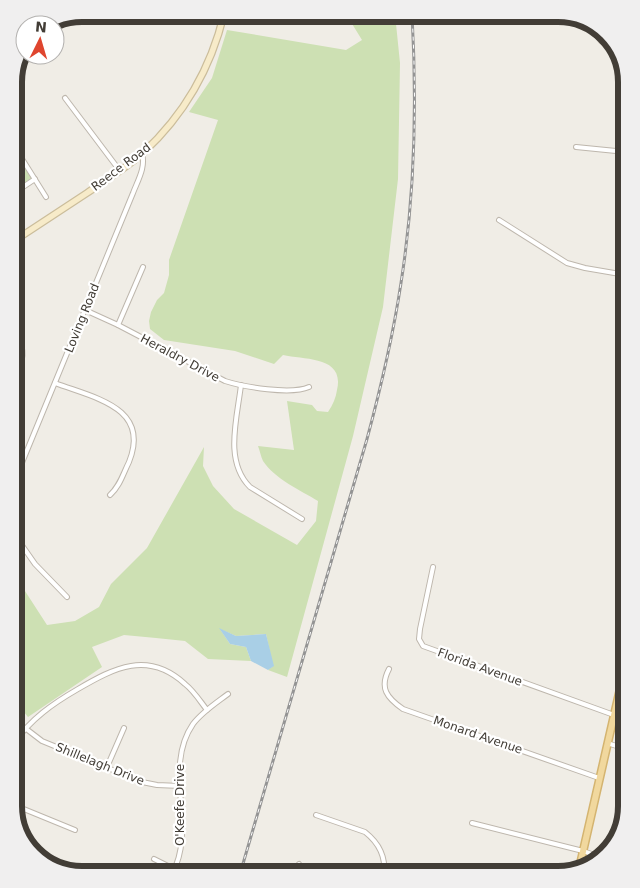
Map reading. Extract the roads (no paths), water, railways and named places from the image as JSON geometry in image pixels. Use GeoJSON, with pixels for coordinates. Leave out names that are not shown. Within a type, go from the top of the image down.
{"type":"FeatureCollection","features":[{"type":"Feature","properties":{"kind":"main road","name":"Reece Road"},"geometry":{"type":"LineString","coordinates":[[23,235],[120,171],[142,153],[171,124],[194,91],[211,56],[221,22]]}},
{"type":"Feature","properties":{"kind":"main road"},"geometry":{"type":"LineString","coordinates":[[581,861],[618,703]]}},
{"type":"Feature","properties":{"kind":"street"},"geometry":{"type":"LineString","coordinates":[[65,98],[120,171]]}},
{"type":"Feature","properties":{"kind":"street"},"geometry":{"type":"LineString","coordinates":[[576,147],[618,151]]}},
{"type":"Feature","properties":{"kind":"street","name":"Loving Road"},"geometry":{"type":"LineString","coordinates":[[22,462],[143,168],[142,153]]}},
{"type":"Feature","properties":{"kind":"street"},"geometry":{"type":"LineString","coordinates":[[23,160],[46,197]]}},
{"type":"Feature","properties":{"kind":"street"},"geometry":{"type":"LineString","coordinates":[[23,187],[35,179]]}},
{"type":"Feature","properties":{"kind":"street"},"geometry":{"type":"LineString","coordinates":[[499,220],[567,262],[594,270],[618,274]]}},
{"type":"Feature","properties":{"kind":"street"},"geometry":{"type":"LineString","coordinates":[[118,325],[143,267]]}},
{"type":"Feature","properties":{"kind":"street","name":"Heraldry Drive"},"geometry":{"type":"LineString","coordinates":[[85,310],[118,325],[218,378],[241,385],[294,392],[309,387]]}},
{"type":"Feature","properties":{"kind":"street"},"geometry":{"type":"LineString","coordinates":[[55,383],[116,407],[126,415],[131,423],[134,438],[132,454],[119,485],[110,495]]}},
{"type":"Feature","properties":{"kind":"street"},"geometry":{"type":"LineString","coordinates":[[241,385],[234,449],[237,469],[250,487],[302,518]]}},
{"type":"Feature","properties":{"kind":"street"},"geometry":{"type":"LineString","coordinates":[[22,547],[34,564],[67,597]]}},
{"type":"Feature","properties":{"kind":"street","name":"Florida Avenue"},"geometry":{"type":"LineString","coordinates":[[433,567],[419,634],[422,646],[614,715]]}},
{"type":"Feature","properties":{"kind":"street"},"geometry":{"type":"LineString","coordinates":[[22,732],[37,716],[56,702],[109,671],[130,666],[155,667],[175,676],[191,689],[207,710]]}},
{"type":"Feature","properties":{"kind":"street","name":"Monard Avenue"},"geometry":{"type":"LineString","coordinates":[[389,669],[384,678],[384,688],[392,700],[403,709],[599,778]]}},
{"type":"Feature","properties":{"kind":"street","name":"O'Keefe Drive"},"geometry":{"type":"LineString","coordinates":[[176,865],[180,854],[182,840],[180,757],[185,739],[193,724],[207,710],[228,694]]}},
{"type":"Feature","properties":{"kind":"street","name":"Shillelagh Drive"},"geometry":{"type":"LineString","coordinates":[[25,728],[42,741],[149,784],[180,786]]}},
{"type":"Feature","properties":{"kind":"street"},"geometry":{"type":"LineString","coordinates":[[107,768],[124,728]]}},
{"type":"Feature","properties":{"kind":"street"},"geometry":{"type":"LineString","coordinates":[[607,744],[618,747]]}},
{"type":"Feature","properties":{"kind":"street"},"geometry":{"type":"LineString","coordinates":[[22,808],[76,830]]}},
{"type":"Feature","properties":{"kind":"street"},"geometry":{"type":"LineString","coordinates":[[316,815],[365,832],[377,843],[384,859],[384,866]]}},
{"type":"Feature","properties":{"kind":"street"},"geometry":{"type":"LineString","coordinates":[[472,823],[592,854]]}},
{"type":"Feature","properties":{"kind":"street"},"geometry":{"type":"LineString","coordinates":[[154,859],[166,865]]}},
{"type":"Feature","properties":{"kind":"water"},"geometry":{"type":"Polygon","coordinates":[[[219,628],[236,636],[266,634],[274,666],[268,670],[251,661],[246,647],[230,644],[219,628]]]}},
{"type":"Feature","properties":{"kind":"railway"},"geometry":{"type":"LineString","coordinates":[[243,865],[367,439],[382,381],[398,303],[406,250],[414,149],[412,23]]}}]}
